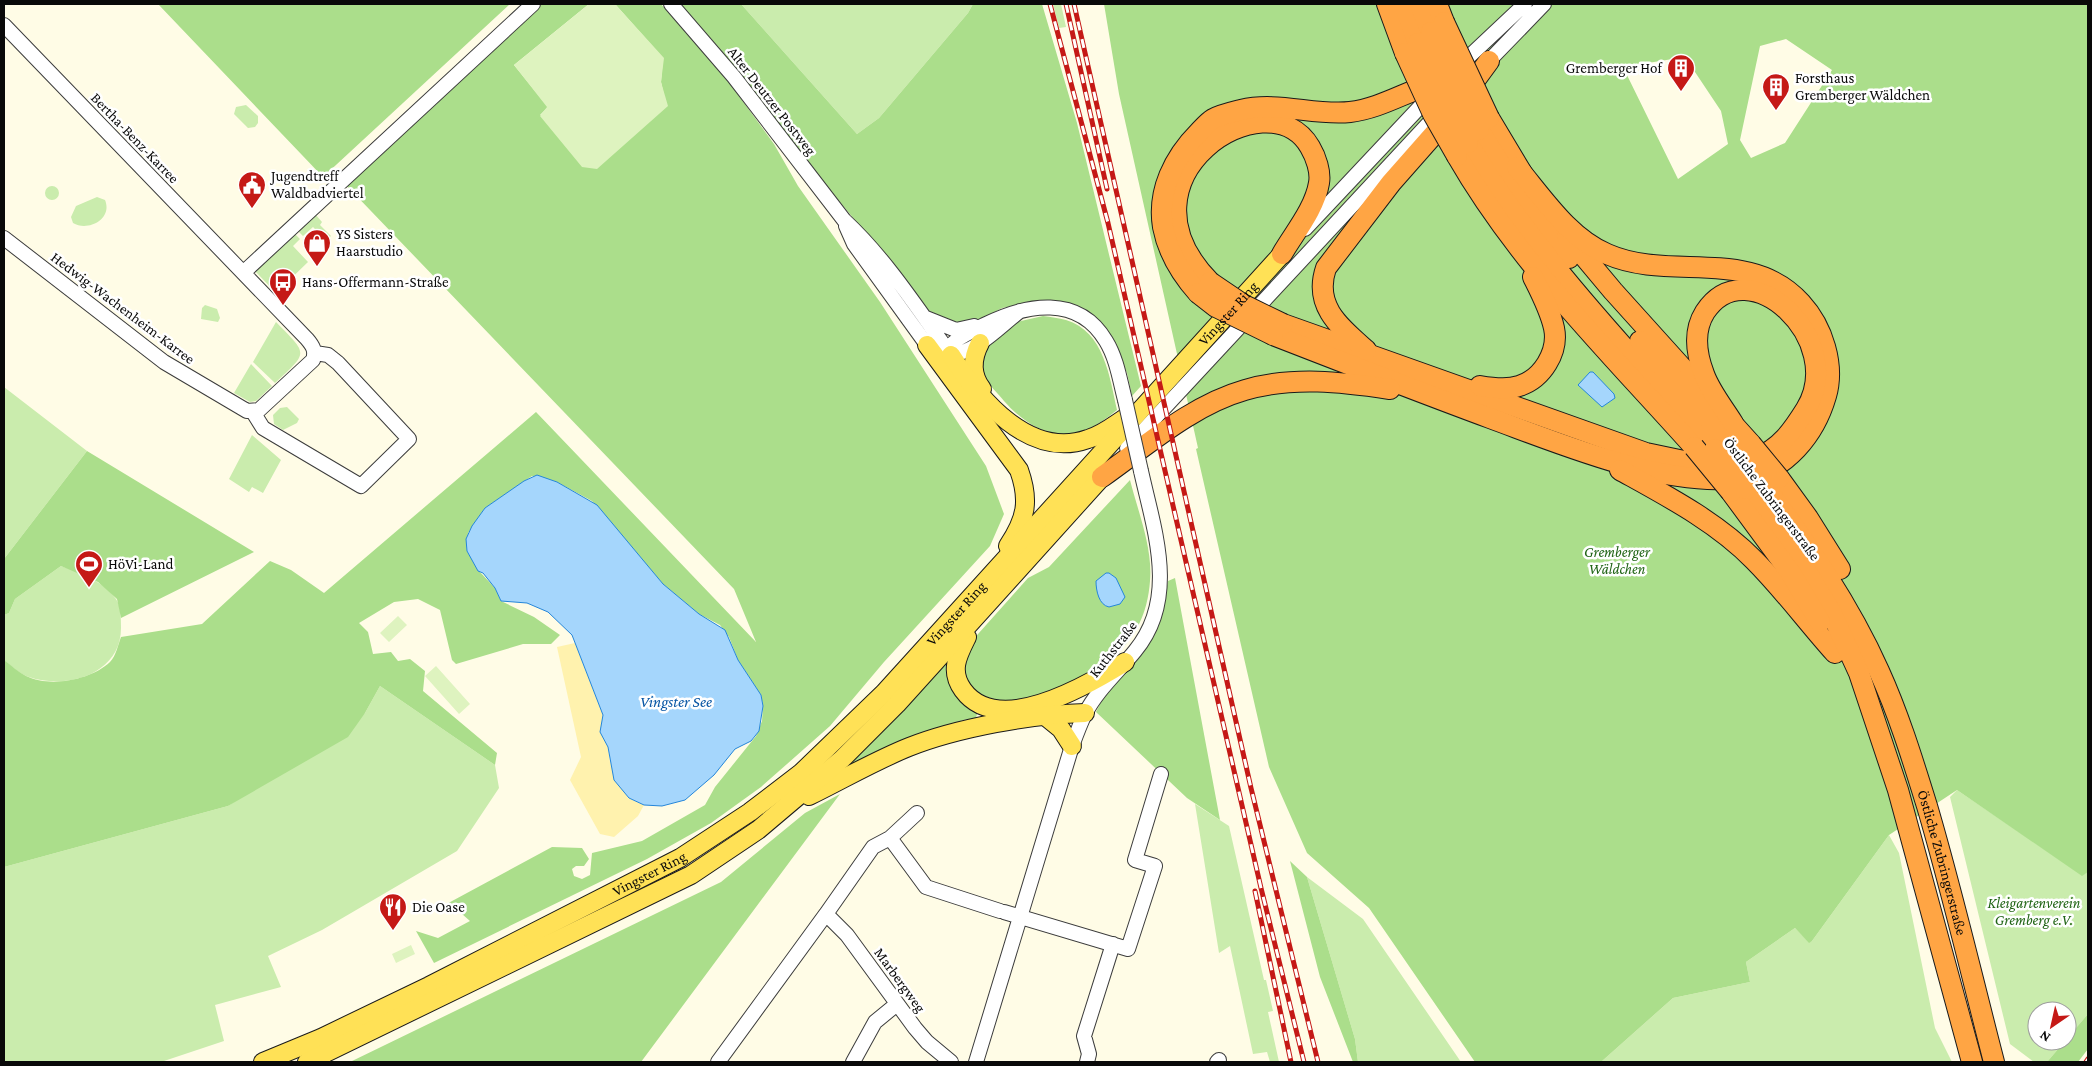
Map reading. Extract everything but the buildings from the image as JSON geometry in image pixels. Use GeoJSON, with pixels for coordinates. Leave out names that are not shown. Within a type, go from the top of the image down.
{"type":"FeatureCollection","features":[{"type":"Feature","properties":{"kind":"highway"},"geometry":{"type":"LineString","coordinates":[[1387,4],[1427,31]]}},
{"type":"Feature","properties":{"kind":"highway"},"geometry":{"type":"LineString","coordinates":[[1404,4],[1427,31],[1433,114],[1473,137],[1517,167],[1567,226],[1606,254],[1652,267],[1734,268],[1766,277],[1786,288],[1802,303],[1818,325],[1828,355],[1828,388],[1821,414],[1800,446],[1765,471],[1747,477],[1730,479],[1693,478],[1655,472],[1588,453],[1432,396],[1278,330],[1244,305],[1186,280],[1169,248],[1163,227],[1161,202],[1177,158],[1212,120],[1241,110],[1265,106],[1327,112],[1350,112],[1396,100],[1416,88],[1445,80]]}},
{"type":"Feature","properties":{"kind":"highway"},"geometry":{"type":"LineString","coordinates":[[1420,4],[1427,31],[1473,137],[1489,207],[1522,252],[1694,447],[1755,486]]}},
{"type":"Feature","properties":{"kind":"highway"},"geometry":{"type":"LineString","coordinates":[[1373,356],[1341,328],[1330,312],[1322,297],[1322,280],[1326,268],[1340,247],[1391,183],[1443,124],[1489,61]]}},
{"type":"Feature","properties":{"kind":"highway"},"geometry":{"type":"LineString","coordinates":[[1204,287],[1180,237],[1175,217],[1176,197],[1187,170],[1196,156],[1220,134],[1249,124],[1272,123],[1292,130],[1306,141],[1316,157],[1320,182],[1314,200],[1282,254]]}},
{"type":"Feature","properties":{"kind":"highway","name":"Östliche Zubringerstraße"},"geometry":{"type":"LineString","coordinates":[[1473,137],[1504,200],[1543,253],[1734,447],[1755,486],[1831,612],[1859,673],[1898,790],[1972,1062]]}},
{"type":"Feature","properties":{"kind":"highway"},"geometry":{"type":"LineString","coordinates":[[1517,167],[1578,251],[1733,423]]}},
{"type":"Feature","properties":{"kind":"highway"},"geometry":{"type":"LineString","coordinates":[[1451,382],[1495,388],[1518,386],[1532,380],[1538,374],[1554,350],[1554,329],[1546,302],[1522,252]]}},
{"type":"Feature","properties":{"kind":"highway"},"geometry":{"type":"LineString","coordinates":[[1278,330],[1373,356],[1451,382],[1646,453],[1703,463],[1758,458],[1777,447],[1788,436],[1809,403],[1816,380],[1815,355],[1804,332],[1792,315],[1772,298],[1746,290],[1727,293],[1709,306],[1698,324],[1697,349],[1704,375],[1733,423],[1734,447],[1755,486],[1790,572],[1835,653],[1884,748]]}},
{"type":"Feature","properties":{"kind":"highway"},"geometry":{"type":"LineString","coordinates":[[1102,477],[1187,418],[1209,405],[1245,390],[1300,381],[1331,382],[1432,396]]}},
{"type":"Feature","properties":{"kind":"highway"},"geometry":{"type":"LineString","coordinates":[[1588,453],[1672,499],[1706,521],[1754,559],[1835,653]]}},
{"type":"Feature","properties":{"kind":"highway","name":"Östliche Zubringerstraße"},"geometry":{"type":"LineString","coordinates":[[1755,486],[1808,518],[1845,578],[1859,605],[1879,670],[1920,783],[1944,865],[1994,1062]]}},
{"type":"Feature","properties":{"kind":"main road","name":"Vingster Ring"},"geometry":{"type":"LineString","coordinates":[[263,1062],[353,1023],[565,918],[680,858],[716,836],[802,773],[851,727],[982,586],[1282,254]]}},
{"type":"Feature","properties":{"kind":"main road"},"geometry":{"type":"LineString","coordinates":[[980,343],[974,357],[977,383],[1005,419]]}},
{"type":"Feature","properties":{"kind":"main road"},"geometry":{"type":"LineString","coordinates":[[927,345],[1005,448],[1019,470],[1025,486],[1024,518],[1015,536],[982,586]]}},
{"type":"Feature","properties":{"kind":"main road"},"geometry":{"type":"LineString","coordinates":[[947,353],[948,375]]}},
{"type":"Feature","properties":{"kind":"main road"},"geometry":{"type":"LineString","coordinates":[[947,353],[983,398],[1005,419],[1032,436],[1049,442],[1069,444],[1102,434],[1144,406]]}},
{"type":"Feature","properties":{"kind":"main road","name":"Vingster Ring"},"geometry":{"type":"LineString","coordinates":[[306,1062],[691,875],[758,830],[842,758],[897,704],[1102,477]]}},
{"type":"Feature","properties":{"kind":"main road"},"geometry":{"type":"LineString","coordinates":[[980,612],[956,657],[955,671],[959,684],[968,698],[980,705],[994,708],[1019,707],[1054,700],[1080,688],[1125,662]]}},
{"type":"Feature","properties":{"kind":"main road"},"geometry":{"type":"LineString","coordinates":[[1054,700],[1077,706],[1085,713]]}},
{"type":"Feature","properties":{"kind":"main road"},"geometry":{"type":"LineString","coordinates":[[780,811],[882,760],[927,741],[962,731],[1045,716],[1085,713]]}},
{"type":"Feature","properties":{"kind":"main road"},"geometry":{"type":"LineString","coordinates":[[1045,716],[1061,728],[1072,746]]}},
{"type":"Feature","properties":{"kind":"street"},"geometry":{"type":"LineString","coordinates":[[244,272],[533,4]]}},
{"type":"Feature","properties":{"kind":"street","name":"Alter Deutzer Postweg"},"geometry":{"type":"LineString","coordinates":[[671,4],[734,77],[844,220],[864,239],[923,317],[947,353]]}},
{"type":"Feature","properties":{"kind":"street","name":"Vingster Ring"},"geometry":{"type":"LineString","coordinates":[[1282,254],[1445,80],[1525,4]]}},
{"type":"Feature","properties":{"kind":"street","name":"Vingster Ring"},"geometry":{"type":"LineString","coordinates":[[1102,477],[1415,135],[1544,4]]}},
{"type":"Feature","properties":{"kind":"street","name":"Bertha-Benz-Karree"},"geometry":{"type":"LineString","coordinates":[[4,25],[244,272],[313,345],[315,353]]}},
{"type":"Feature","properties":{"kind":"street","name":"Alter Deutzer Postweg"},"geometry":{"type":"LineString","coordinates":[[844,220],[854,244],[927,345]]}},
{"type":"Feature","properties":{"kind":"street","name":"Hedwig-Wachenheim-Karree"},"geometry":{"type":"LineString","coordinates":[[4,238],[164,362],[235,404],[253,412]]}},
{"type":"Feature","properties":{"kind":"street","name":"Kuthstraße"},"geometry":{"type":"LineString","coordinates":[[947,353],[972,332],[998,318],[1020,311],[1051,307],[1067,310],[1089,322],[1107,342],[1114,358],[1159,551],[1160,593],[1151,625],[1135,652],[1085,713],[1072,746],[976,1062]]}},
{"type":"Feature","properties":{"kind":"street"},"geometry":{"type":"LineString","coordinates":[[927,345],[947,353],[980,343],[1020,311]]}},
{"type":"Feature","properties":{"kind":"street"},"geometry":{"type":"LineString","coordinates":[[923,317],[956,330],[998,318]]}},
{"type":"Feature","properties":{"kind":"street"},"geometry":{"type":"LineString","coordinates":[[315,353],[328,355],[409,439],[374,476],[361,486],[263,428],[253,412],[259,410],[308,366],[315,353]]}},
{"type":"Feature","properties":{"kind":"street"},"geometry":{"type":"LineString","coordinates":[[890,838],[926,887],[1128,949],[1155,866],[1135,860],[1161,774]]}},
{"type":"Feature","properties":{"kind":"street"},"geometry":{"type":"LineString","coordinates":[[718,1062],[826,914],[872,847],[890,838],[917,813]]}},
{"type":"Feature","properties":{"kind":"street","name":"Marbergweg"},"geometry":{"type":"LineString","coordinates":[[826,914],[847,935],[927,1042],[951,1062]]}},
{"type":"Feature","properties":{"kind":"street"},"geometry":{"type":"LineString","coordinates":[[1087,1062],[1089,1054],[1084,1036],[1112,944]]}},
{"type":"Feature","properties":{"kind":"street"},"geometry":{"type":"LineString","coordinates":[[853,1062],[875,1022],[898,1004]]}},
{"type":"Feature","properties":{"kind":"green space"},"geometry":{"type":"Polygon","coordinates":[[[158,4],[510,4],[323,177],[158,4]]]}},
{"type":"Feature","properties":{"kind":"green space"},"geometry":{"type":"Polygon","coordinates":[[[541,4],[589,4],[514,65],[548,107],[540,115],[665,100],[661,82],[663,58],[615,4],[661,4],[728,81],[774,144],[798,186],[880,302],[986,466],[1004,514],[990,546],[884,662],[830,726],[761,787],[711,823],[647,859],[434,963],[416,931],[438,938],[470,921],[462,914],[441,907],[552,847],[582,848],[589,859],[584,866],[576,866],[572,869],[574,876],[582,879],[590,875],[592,853],[642,841],[705,805],[715,787],[756,736],[762,721],[763,706],[761,695],[738,660],[729,637],[720,625],[699,614],[663,584],[592,501],[557,482],[532,476],[485,508],[468,533],[467,551],[479,571],[495,588],[501,601],[534,617],[560,635],[551,644],[523,644],[456,664],[452,660],[440,610],[418,599],[394,602],[359,623],[368,632],[373,654],[391,652],[398,661],[410,659],[425,671],[423,691],[497,753],[495,765],[380,686],[365,713],[348,737],[228,806],[4,867],[4,660],[26,676],[36,680],[58,682],[81,678],[102,668],[112,660],[121,637],[202,624],[270,561],[291,570],[324,593],[536,412],[756,642],[734,589],[346,185],[541,4]]]}},
{"type":"Feature","properties":{"kind":"green space"},"geometry":{"type":"Polygon","coordinates":[[[589,4],[615,4],[664,58],[661,82],[668,106],[597,169],[582,167],[540,116],[547,107],[514,65],[589,4]]]}},
{"type":"Feature","properties":{"kind":"green space"},"geometry":{"type":"Polygon","coordinates":[[[678,4],[741,4],[857,134],[879,118],[968,13],[973,4],[1042,4],[1077,123],[1141,386],[1132,396],[1127,373],[1111,338],[1099,323],[1034,302],[1002,308],[976,322],[960,327],[925,311],[893,266],[790,142],[739,72],[678,4]]]}},
{"type":"Feature","properties":{"kind":"green space"},"geometry":{"type":"Polygon","coordinates":[[[741,4],[973,4],[968,13],[879,118],[857,134],[741,4]]]}},
{"type":"Feature","properties":{"kind":"green space"},"geometry":{"type":"Polygon","coordinates":[[[1053,4],[1061,4],[1066,27],[1059,28],[1053,4]]]}},
{"type":"Feature","properties":{"kind":"green space","name":"Gremberger Wäldchen"},"geometry":{"type":"Polygon","coordinates":[[[1104,4],[2088,4],[2088,872],[2082,876],[1957,790],[1889,835],[1812,941],[1809,943],[1795,928],[1746,962],[1750,982],[1673,998],[1601,1062],[1475,1062],[1369,908],[1307,853],[1269,767],[1196,449],[1198,448],[1119,94],[1104,4]],[[1786,39],[1760,46],[1740,140],[1751,158],[1785,143],[1832,70],[1786,39]],[[1685,57],[1623,67],[1678,179],[1728,144],[1721,111],[1685,57]]]}},
{"type":"Feature","properties":{"kind":"green space"},"geometry":{"type":"Polygon","coordinates":[[[246,105],[258,116],[258,123],[255,127],[248,128],[234,114],[236,107],[246,105]]]}},
{"type":"Feature","properties":{"kind":"green space"},"geometry":{"type":"Polygon","coordinates":[[[49,186],[55,186],[59,193],[55,200],[49,200],[45,196],[45,190],[49,186]]]}},
{"type":"Feature","properties":{"kind":"green space"},"geometry":{"type":"Polygon","coordinates":[[[97,197],[105,200],[107,207],[102,218],[92,225],[85,226],[73,223],[71,217],[76,206],[97,197]]]}},
{"type":"Feature","properties":{"kind":"green space"},"geometry":{"type":"Polygon","coordinates":[[[315,214],[322,222],[320,225],[331,236],[326,240],[313,227],[303,236],[298,231],[315,214]]]}},
{"type":"Feature","properties":{"kind":"green space"},"geometry":{"type":"Polygon","coordinates":[[[294,233],[300,239],[293,246],[308,262],[276,293],[255,271],[294,233]]]}},
{"type":"Feature","properties":{"kind":"green space"},"geometry":{"type":"Polygon","coordinates":[[[205,305],[217,309],[220,318],[218,322],[201,319],[202,308],[205,305]]]}},
{"type":"Feature","properties":{"kind":"green space"},"geometry":{"type":"Polygon","coordinates":[[[1043,316],[1066,320],[1079,326],[1089,334],[1103,357],[1108,370],[1117,410],[1087,430],[1057,434],[1032,425],[1010,408],[986,379],[983,359],[986,350],[997,335],[1013,324],[1043,316]]]}},
{"type":"Feature","properties":{"kind":"green space"},"geometry":{"type":"Polygon","coordinates":[[[276,322],[299,347],[300,353],[294,365],[275,383],[253,362],[276,322]]]}},
{"type":"Feature","properties":{"kind":"green space"},"geometry":{"type":"Polygon","coordinates":[[[251,364],[272,386],[256,401],[250,402],[234,393],[251,364]]]}},
{"type":"Feature","properties":{"kind":"green space"},"geometry":{"type":"Polygon","coordinates":[[[4,387],[87,451],[4,559],[4,387]]]}},
{"type":"Feature","properties":{"kind":"green space"},"geometry":{"type":"Polygon","coordinates":[[[287,407],[299,419],[297,423],[283,430],[274,424],[273,415],[280,408],[287,407]]]}},
{"type":"Feature","properties":{"kind":"green space"},"geometry":{"type":"Polygon","coordinates":[[[252,435],[281,460],[263,493],[252,487],[249,492],[229,479],[252,435]]]}},
{"type":"Feature","properties":{"kind":"green space"},"geometry":{"type":"Polygon","coordinates":[[[87,451],[254,552],[121,618],[117,599],[98,582],[61,566],[15,599],[9,613],[4,615],[4,559],[87,451]]]}},
{"type":"Feature","properties":{"kind":"green space"},"geometry":{"type":"Polygon","coordinates":[[[1130,480],[1147,543],[1150,581],[1149,593],[1140,623],[1128,642],[1100,667],[1065,688],[1047,695],[1013,703],[979,699],[961,670],[970,643],[1028,578],[1049,567],[1130,480]]]}},
{"type":"Feature","properties":{"kind":"green space"},"geometry":{"type":"Polygon","coordinates":[[[61,566],[91,578],[116,599],[119,605],[121,628],[119,644],[112,657],[102,667],[89,675],[75,679],[44,681],[26,676],[4,660],[4,615],[9,613],[15,599],[61,566]]]}},
{"type":"Feature","properties":{"kind":"green space"},"geometry":{"type":"Polygon","coordinates":[[[1175,578],[1220,820],[1187,798],[1096,712],[1106,692],[1161,615],[1168,581],[1175,578]]]}},
{"type":"Feature","properties":{"kind":"green space"},"geometry":{"type":"Polygon","coordinates":[[[398,616],[407,625],[389,642],[380,633],[398,616]]]}},
{"type":"Feature","properties":{"kind":"green space"},"geometry":{"type":"Polygon","coordinates":[[[948,658],[978,710],[976,718],[963,720],[879,754],[833,777],[948,658]]]}},
{"type":"Feature","properties":{"kind":"green space"},"geometry":{"type":"Polygon","coordinates":[[[436,666],[470,704],[459,714],[425,676],[436,666]]]}},
{"type":"Feature","properties":{"kind":"green space"},"geometry":{"type":"Polygon","coordinates":[[[380,686],[495,765],[499,788],[457,851],[322,930],[268,956],[281,987],[215,1005],[224,1041],[161,1062],[4,1062],[4,867],[228,806],[365,713],[380,686]]]}},
{"type":"Feature","properties":{"kind":"green space","name":"Kleigartenverein Gremberg e.V."},"geometry":{"type":"Polygon","coordinates":[[[1957,790],[2082,875],[2088,872],[2088,1014],[2077,1027],[2077,1001],[2027,1001],[2027,1051],[2056,1051],[2047,1062],[2034,1062],[2010,1044],[1950,797],[1957,790]]]}},
{"type":"Feature","properties":{"kind":"green space"},"geometry":{"type":"Polygon","coordinates":[[[840,794],[641,1062],[350,1062],[721,882],[805,813],[840,794]]]}},
{"type":"Feature","properties":{"kind":"green space"},"geometry":{"type":"Polygon","coordinates":[[[1195,804],[1229,826],[1264,980],[1266,980],[1273,1011],[1268,1012],[1279,1062],[1270,1062],[1267,1052],[1253,1054],[1230,946],[1219,953],[1195,804]]]}},
{"type":"Feature","properties":{"kind":"green space"},"geometry":{"type":"Polygon","coordinates":[[[1889,835],[1899,853],[1935,1028],[1952,1062],[1601,1062],[1673,998],[1750,982],[1746,962],[1795,928],[1809,942],[1812,941],[1889,835]]]}},
{"type":"Feature","properties":{"kind":"green space"},"geometry":{"type":"Polygon","coordinates":[[[1290,861],[1307,877],[1355,1039],[1358,1062],[1353,1062],[1320,977],[1290,861]]]}},
{"type":"Feature","properties":{"kind":"green space"},"geometry":{"type":"Polygon","coordinates":[[[1307,877],[1363,919],[1461,1062],[1358,1062],[1355,1039],[1307,877]]]}},
{"type":"Feature","properties":{"kind":"green space"},"geometry":{"type":"Polygon","coordinates":[[[411,945],[415,954],[396,963],[392,954],[411,945]]]}},
{"type":"Feature","properties":{"kind":"green space"},"geometry":{"type":"Polygon","coordinates":[[[2088,1014],[2088,1049],[2078,1062],[2047,1062],[2056,1051],[2077,1051],[2077,1027],[2088,1014]]]}},
{"type":"Feature","properties":{"kind":"sand"},"geometry":{"type":"Polygon","coordinates":[[[575,643],[603,715],[602,736],[608,747],[610,762],[628,798],[644,805],[638,816],[614,837],[600,834],[570,780],[581,757],[557,647],[575,643]]]}},
{"type":"Feature","properties":{"kind":"water"},"geometry":{"type":"Polygon","coordinates":[[[1590,372],[1593,372],[1614,394],[1615,398],[1602,407],[1578,385],[1590,372]]]}},
{"type":"Feature","properties":{"kind":"water","name":"Vingster See"},"geometry":{"type":"Polygon","coordinates":[[[537,475],[557,482],[597,505],[663,584],[699,614],[725,630],[738,660],[761,695],[763,706],[759,731],[751,741],[735,749],[714,775],[685,800],[662,806],[644,805],[629,798],[614,780],[608,747],[600,732],[603,715],[572,635],[548,612],[527,603],[501,601],[495,588],[483,573],[478,571],[467,551],[466,539],[472,526],[485,508],[524,481],[537,475]]]}},
{"type":"Feature","properties":{"kind":"water"},"geometry":{"type":"Polygon","coordinates":[[[1106,573],[1116,578],[1125,597],[1120,604],[1109,607],[1100,601],[1096,585],[1096,581],[1106,573]]]}},
{"type":"Feature","properties":{"kind":"railway"},"geometry":{"type":"LineString","coordinates":[[1050,4],[1108,223],[1261,888],[1304,1062]]}},
{"type":"Feature","properties":{"kind":"railway"},"geometry":{"type":"LineString","coordinates":[[1066,4],[1107,189]]}},
{"type":"Feature","properties":{"kind":"railway"},"geometry":{"type":"LineString","coordinates":[[1074,4],[1251,788],[1318,1062]]}},
{"type":"Feature","properties":{"kind":"railway"},"geometry":{"type":"LineString","coordinates":[[1255,891],[1291,1062]]}},
{"type":"Feature","properties":{"kind":"place","name":"Gremberger Hof"},"geometry":{"type":"Point","coordinates":[1681,92]}},
{"type":"Feature","properties":{"kind":"place","name":"Forsthaus Gremberger Wäldchen"},"geometry":{"type":"Point","coordinates":[1776,111]}},
{"type":"Feature","properties":{"kind":"place","name":"Jugendtreff Waldbadviertel"},"geometry":{"type":"Point","coordinates":[252,209]}},
{"type":"Feature","properties":{"kind":"place","name":"YS Sisters Haarstudio"},"geometry":{"type":"Point","coordinates":[317,267]}},
{"type":"Feature","properties":{"kind":"place","name":"Hans-Offermann-Straße"},"geometry":{"type":"Point","coordinates":[283,306]}},
{"type":"Feature","properties":{"kind":"place","name":"HöVi-Land"},"geometry":{"type":"Point","coordinates":[89,588]}},
{"type":"Feature","properties":{"kind":"place","name":"Die Oase"},"geometry":{"type":"Point","coordinates":[393,931]}}]}
